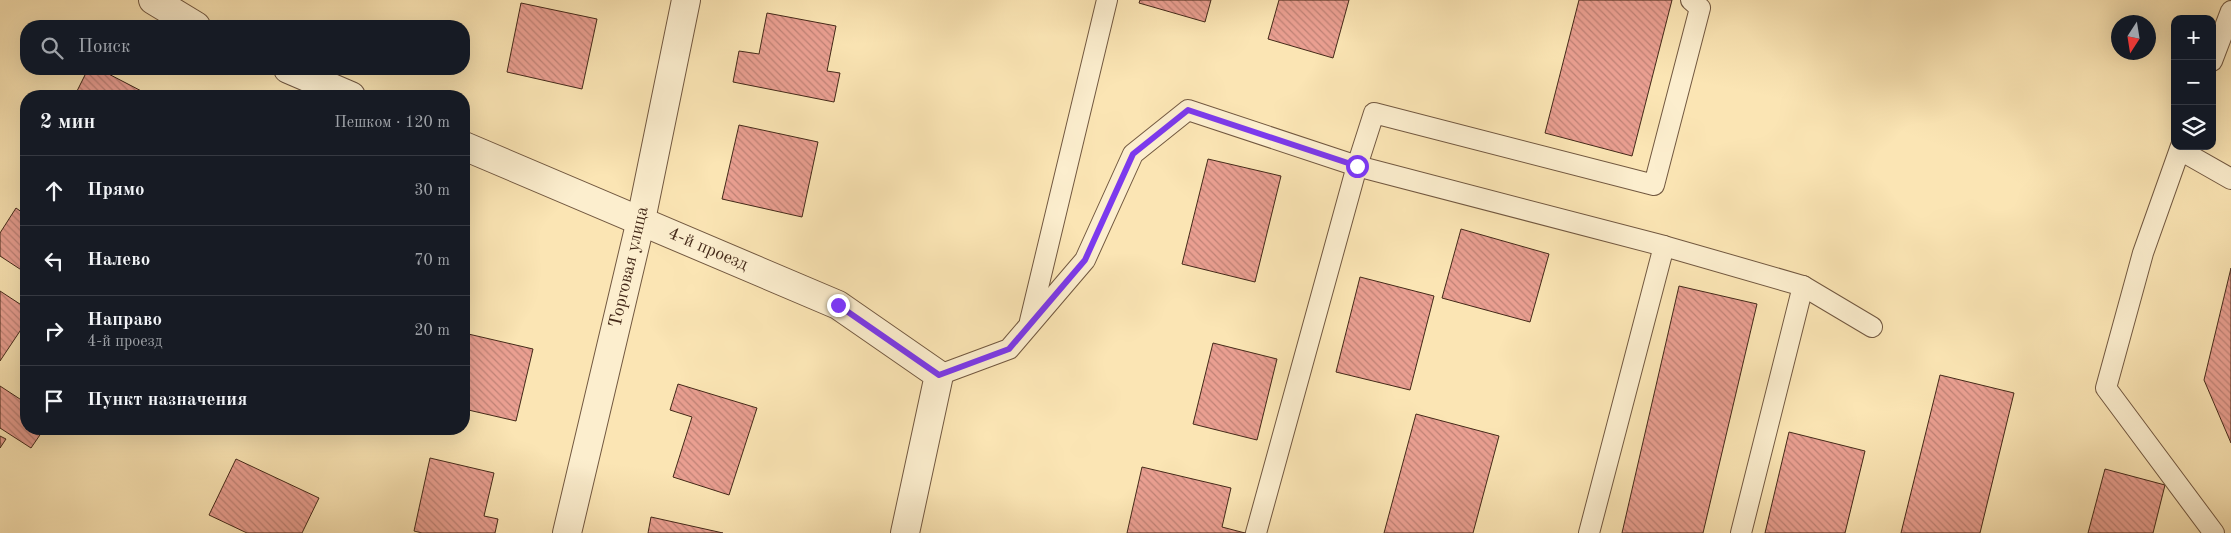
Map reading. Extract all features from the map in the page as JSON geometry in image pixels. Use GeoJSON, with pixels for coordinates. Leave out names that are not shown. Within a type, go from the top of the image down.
{"type":"FeatureCollection","features":[{"type":"Feature","properties":{"kind":"street"},"geometry":{"type":"LineString","coordinates":[[153,0],[186,20]]}},
{"type":"Feature","properties":{"kind":"street","name":"Торговая улица"},"geometry":{"type":"LineString","coordinates":[[567,533],[641,220],[686,0]]}},
{"type":"Feature","properties":{"kind":"street"},"geometry":{"type":"LineString","coordinates":[[302,75],[337,90]]}},
{"type":"Feature","properties":{"kind":"street","name":"4-й проезд"},"geometry":{"type":"LineString","coordinates":[[470,149],[838,305],[939,375]]}},
{"type":"Feature","properties":{"kind":"street"},"geometry":{"type":"LineString","coordinates":[[905,533],[939,375]]}},
{"type":"Feature","properties":{"kind":"lane"},"geometry":{"type":"LineString","coordinates":[[1029,325],[1107,0]]}},
{"type":"Feature","properties":{"kind":"lane"},"geometry":{"type":"LineString","coordinates":[[1256,533],[1357,166],[1374,113],[1654,185],[1700,8],[1691,0]]}},
{"type":"Feature","properties":{"kind":"lane"},"geometry":{"type":"LineString","coordinates":[[2212,60],[2231,11]]}},
{"type":"Feature","properties":{"kind":"lane"},"geometry":{"type":"LineString","coordinates":[[939,375],[1009,349],[1085,260],[1133,154],[1188,110],[1357,166],[1664,246],[1803,286],[1872,327]]}},
{"type":"Feature","properties":{"kind":"lane"},"geometry":{"type":"LineString","coordinates":[[2179,150],[2143,252],[2106,388],[2214,533]]}},
{"type":"Feature","properties":{"kind":"lane"},"geometry":{"type":"LineString","coordinates":[[2183,150],[2231,179]]}},
{"type":"Feature","properties":{"kind":"lane"},"geometry":{"type":"LineString","coordinates":[[1588,533],[1664,246]]}},
{"type":"Feature","properties":{"kind":"lane"},"geometry":{"type":"LineString","coordinates":[[1741,533],[1803,286]]}},
{"type":"Feature","properties":{"kind":"building"},"geometry":{"type":"Polygon","coordinates":[[[1140,0],[1211,0],[1205,22],[1139,3],[1140,0]]]}},
{"type":"Feature","properties":{"kind":"building"},"geometry":{"type":"Polygon","coordinates":[[[1279,0],[1349,0],[1333,58],[1268,39],[1279,0]]]}},
{"type":"Feature","properties":{"kind":"building"},"geometry":{"type":"Polygon","coordinates":[[[1579,0],[1672,0],[1632,156],[1545,133],[1579,0]]]}},
{"type":"Feature","properties":{"kind":"building"},"geometry":{"type":"Polygon","coordinates":[[[521,3],[597,19],[582,89],[507,72],[521,3]]]}},
{"type":"Feature","properties":{"kind":"building"},"geometry":{"type":"Polygon","coordinates":[[[767,13],[836,26],[827,71],[840,73],[834,102],[733,82],[739,51],[759,54],[767,13]]]}},
{"type":"Feature","properties":{"kind":"building"},"geometry":{"type":"Polygon","coordinates":[[[85,75],[111,75],[139,90],[78,90],[85,75]]]}},
{"type":"Feature","properties":{"kind":"building"},"geometry":{"type":"Polygon","coordinates":[[[739,125],[818,142],[802,217],[722,199],[739,125]]]}},
{"type":"Feature","properties":{"kind":"building"},"geometry":{"type":"Polygon","coordinates":[[[1208,159],[1281,176],[1255,282],[1182,264],[1208,159]]]}},
{"type":"Feature","properties":{"kind":"building"},"geometry":{"type":"Polygon","coordinates":[[[16,208],[20,211],[20,269],[0,256],[0,233],[16,208]]]}},
{"type":"Feature","properties":{"kind":"building"},"geometry":{"type":"Polygon","coordinates":[[[1461,229],[1549,254],[1530,322],[1442,298],[1461,229]]]}},
{"type":"Feature","properties":{"kind":"building"},"geometry":{"type":"Polygon","coordinates":[[[2231,268],[2231,443],[2204,380],[2231,268]]]}},
{"type":"Feature","properties":{"kind":"building"},"geometry":{"type":"Polygon","coordinates":[[[1360,277],[1434,296],[1410,390],[1336,372],[1360,277]]]}},
{"type":"Feature","properties":{"kind":"building"},"geometry":{"type":"Polygon","coordinates":[[[1679,286],[1757,304],[1703,533],[1622,533],[1679,286]]]}},
{"type":"Feature","properties":{"kind":"building"},"geometry":{"type":"Polygon","coordinates":[[[0,291],[20,304],[20,331],[0,361],[0,291]]]}},
{"type":"Feature","properties":{"kind":"building"},"geometry":{"type":"Polygon","coordinates":[[[470,334],[533,349],[516,421],[470,410],[470,334]]]}},
{"type":"Feature","properties":{"kind":"building"},"geometry":{"type":"Polygon","coordinates":[[[1213,343],[1277,359],[1257,440],[1193,424],[1213,343]]]}},
{"type":"Feature","properties":{"kind":"building"},"geometry":{"type":"Polygon","coordinates":[[[1940,375],[2014,393],[1980,533],[1901,533],[1940,375]]]}},
{"type":"Feature","properties":{"kind":"building"},"geometry":{"type":"Polygon","coordinates":[[[678,384],[757,408],[729,495],[673,477],[692,417],[670,410],[678,384]]]}},
{"type":"Feature","properties":{"kind":"building"},"geometry":{"type":"Polygon","coordinates":[[[0,386],[20,399],[20,435],[40,435],[31,448],[0,428],[0,386]]]}},
{"type":"Feature","properties":{"kind":"building"},"geometry":{"type":"Polygon","coordinates":[[[1416,414],[1499,436],[1473,533],[1384,533],[1416,414]]]}},
{"type":"Feature","properties":{"kind":"building"},"geometry":{"type":"Polygon","coordinates":[[[1789,432],[1865,451],[1845,533],[1765,533],[1789,432]]]}},
{"type":"Feature","properties":{"kind":"building"},"geometry":{"type":"Polygon","coordinates":[[[0,436],[6,439],[0,448],[0,436]]]}},
{"type":"Feature","properties":{"kind":"building"},"geometry":{"type":"Polygon","coordinates":[[[430,458],[494,473],[484,516],[498,519],[495,533],[422,533],[414,531],[430,458]]]}},
{"type":"Feature","properties":{"kind":"building"},"geometry":{"type":"Polygon","coordinates":[[[236,459],[319,498],[302,533],[247,533],[209,515],[236,459]]]}},
{"type":"Feature","properties":{"kind":"building"},"geometry":{"type":"Polygon","coordinates":[[[1142,467],[1231,488],[1222,527],[1245,533],[1127,533],[1142,467]]]}},
{"type":"Feature","properties":{"kind":"building"},"geometry":{"type":"Polygon","coordinates":[[[2105,469],[2165,485],[2153,533],[2088,533],[2105,469]]]}},
{"type":"Feature","properties":{"kind":"building"},"geometry":{"type":"Polygon","coordinates":[[[651,517],[723,533],[648,533],[651,517]]]}},
{"type":"Feature","properties":{"kind":"route"},"geometry":{"type":"LineString","coordinates":[[838,305],[939,375],[1009,349],[1085,260],[1133,154],[1188,110],[1357,166]]}}]}
